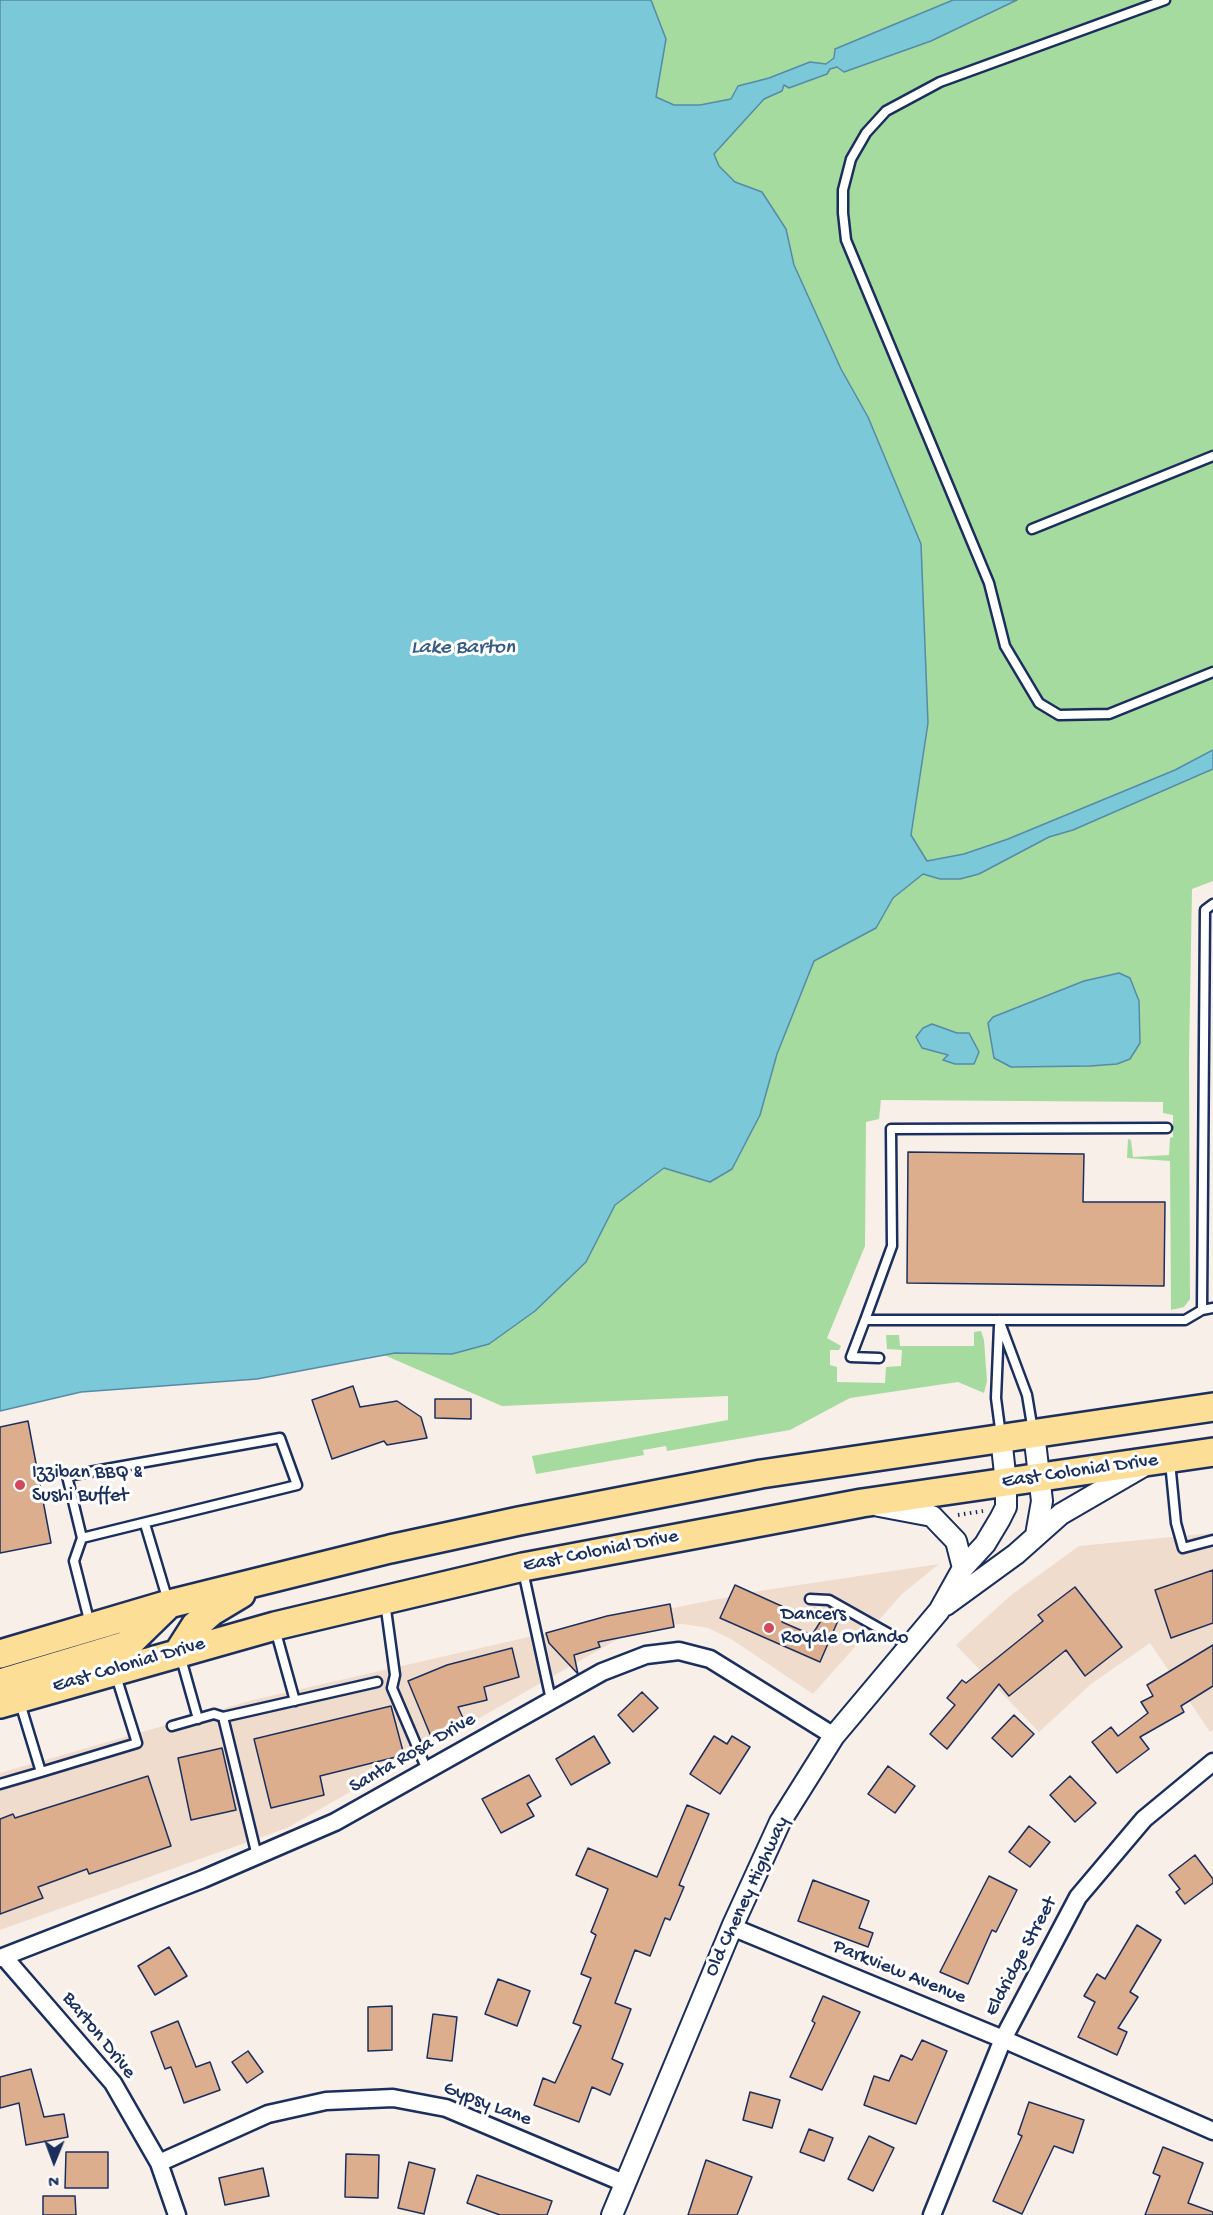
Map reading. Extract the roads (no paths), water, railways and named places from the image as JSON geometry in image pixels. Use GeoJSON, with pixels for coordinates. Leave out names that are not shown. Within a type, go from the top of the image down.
{"type":"FeatureCollection","features":[{"type":"Feature","properties":{"kind":"highway"},"geometry":{"type":"LineString","coordinates":[[0,1654],[169,1604],[390,1549],[664,1492],[1001,1437],[1213,1407]]}},
{"type":"Feature","properties":{"kind":"highway","name":"East Colonial Drive"},"geometry":{"type":"LineString","coordinates":[[6,1695],[114,1670],[275,1626],[523,1567],[862,1503],[1213,1452]]}},
{"type":"Feature","properties":{"kind":"highway"},"geometry":{"type":"LineString","coordinates":[[179,1652],[195,1626],[211,1612],[266,1580]]}},
{"type":"Feature","properties":{"kind":"highway"},"geometry":{"type":"LineString","coordinates":[[6,1695],[127,1644],[169,1604]]}},
{"type":"Feature","properties":{"kind":"street"},"geometry":{"type":"LineString","coordinates":[[1034,1433],[1041,1510],[1036,1535]]}},
{"type":"Feature","properties":{"kind":"street","name":"Old Cheney Highway"},"geometry":{"type":"LineString","coordinates":[[612,2215],[732,1927],[780,1822],[834,1736],[939,1611],[963,1568],[986,1544],[1006,1507],[1001,1437]]}},
{"type":"Feature","properties":{"kind":"street","name":"Old Cheney Highway"},"geometry":{"type":"LineString","coordinates":[[939,1611],[1016,1554],[1036,1535],[1081,1501],[1161,1460]]}},
{"type":"Feature","properties":{"kind":"street"},"geometry":{"type":"LineString","coordinates":[[862,1503],[932,1516],[956,1541],[963,1568]]}},
{"type":"Feature","properties":{"kind":"street","name":"Santa Rosa Drive"},"geometry":{"type":"LineString","coordinates":[[2,1958],[336,1822],[602,1671],[646,1656],[679,1651],[710,1659],[834,1736]]}},
{"type":"Feature","properties":{"kind":"street","name":"Eldridge Street"},"geometry":{"type":"LineString","coordinates":[[932,2215],[1003,2039],[1078,1897],[1144,1819],[1213,1762]]}},
{"type":"Feature","properties":{"kind":"street","name":"Parkview Avenue"},"geometry":{"type":"LineString","coordinates":[[732,1927],[1003,2039],[1213,2131]]}},
{"type":"Feature","properties":{"kind":"street","name":"Barton Drive"},"geometry":{"type":"LineString","coordinates":[[2,1958],[112,2083],[159,2163],[177,2215]]}},
{"type":"Feature","properties":{"kind":"street","name":"Gypsy Lane"},"geometry":{"type":"LineString","coordinates":[[159,2163],[268,2114],[326,2101],[393,2098],[446,2108],[624,2183]]}},
{"type":"Feature","properties":{"kind":"lane"},"geometry":{"type":"LineString","coordinates":[[1165,0],[940,82],[886,111],[866,133],[851,159],[843,190],[843,213],[846,240],[989,582],[1005,646],[1039,703],[1059,714],[1109,714],[1213,672]]}},
{"type":"Feature","properties":{"kind":"lane"},"geometry":{"type":"LineString","coordinates":[[1032,529],[1213,456]]}},
{"type":"Feature","properties":{"kind":"lane"},"geometry":{"type":"LineString","coordinates":[[1202,1310],[1205,910],[1213,904]]}},
{"type":"Feature","properties":{"kind":"lane"},"geometry":{"type":"LineString","coordinates":[[879,1358],[851,1357],[892,1246],[891,1129],[1167,1128]]}},
{"type":"Feature","properties":{"kind":"lane"},"geometry":{"type":"LineString","coordinates":[[865,1320],[1185,1320],[1202,1310],[1213,1308]]}},
{"type":"Feature","properties":{"kind":"lane"},"geometry":{"type":"LineString","coordinates":[[999,1320],[1027,1395],[1034,1433]]}},
{"type":"Feature","properties":{"kind":"lane"},"geometry":{"type":"LineString","coordinates":[[999,1320],[996,1398],[1001,1437]]}},
{"type":"Feature","properties":{"kind":"lane"},"geometry":{"type":"LineString","coordinates":[[82,1538],[297,1485],[280,1438],[68,1476],[82,1538],[74,1561],[91,1627]]}},
{"type":"Feature","properties":{"kind":"lane"},"geometry":{"type":"LineString","coordinates":[[1161,1460],[1183,1548],[1213,1540]]}},
{"type":"Feature","properties":{"kind":"lane"},"geometry":{"type":"LineString","coordinates":[[145,1524],[169,1604]]}},
{"type":"Feature","properties":{"kind":"lane"},"geometry":{"type":"LineString","coordinates":[[523,1567],[551,1700]]}},
{"type":"Feature","properties":{"kind":"lane"},"geometry":{"type":"LineString","coordinates":[[385,1599],[395,1676],[392,1688],[427,1770]]}},
{"type":"Feature","properties":{"kind":"lane"},"geometry":{"type":"LineString","coordinates":[[810,1599],[829,1600],[910,1646]]}},
{"type":"Feature","properties":{"kind":"lane"},"geometry":{"type":"LineString","coordinates":[[275,1626],[295,1701]]}},
{"type":"Feature","properties":{"kind":"lane"},"geometry":{"type":"LineString","coordinates":[[179,1652],[198,1719]]}},
{"type":"Feature","properties":{"kind":"lane"},"geometry":{"type":"LineString","coordinates":[[0,1784],[137,1743],[114,1670]]}},
{"type":"Feature","properties":{"kind":"lane"},"geometry":{"type":"LineString","coordinates":[[172,1726],[214,1714],[223,1717],[377,1682]]}},
{"type":"Feature","properties":{"kind":"lane"},"geometry":{"type":"LineString","coordinates":[[6,1695],[40,1772]]}},
{"type":"Feature","properties":{"kind":"lane"},"geometry":{"type":"LineString","coordinates":[[223,1717],[257,1856]]}},
{"type":"Feature","properties":{"kind":"water","name":"Lake Barton"},"geometry":{"type":"Polygon","coordinates":[[[0,0],[651,0],[666,39],[656,97],[674,105],[700,105],[731,99],[738,86],[769,78],[810,62],[826,64],[834,58],[835,49],[953,0],[1017,0],[931,41],[844,72],[837,67],[830,69],[827,74],[789,88],[784,85],[782,91],[764,99],[714,154],[719,166],[735,182],[762,192],[786,229],[794,265],[841,369],[868,417],[921,544],[928,723],[911,835],[927,861],[964,854],[1008,839],[1175,770],[1213,750],[1213,769],[1073,830],[1049,837],[979,874],[960,879],[940,879],[923,874],[893,898],[876,928],[814,961],[777,1054],[760,1115],[732,1169],[710,1182],[664,1168],[615,1205],[586,1262],[535,1311],[489,1344],[452,1354],[395,1353],[257,1379],[81,1392],[0,1411],[0,0]]]}},
{"type":"Feature","properties":{"kind":"water"},"geometry":{"type":"Polygon","coordinates":[[[1119,973],[1130,978],[1139,1001],[1140,1043],[1130,1059],[1117,1064],[1090,1066],[1011,1067],[994,1058],[988,1023],[993,1017],[1084,981],[1119,973]]]}},
{"type":"Feature","properties":{"kind":"water"},"geometry":{"type":"Polygon","coordinates":[[[932,1024],[957,1033],[969,1033],[979,1052],[974,1064],[955,1064],[943,1060],[948,1055],[922,1048],[916,1037],[923,1028],[932,1024]]]}},
{"type":"Feature","properties":{"kind":"place","name":"Izziban BBQ & Sushi Buffet"},"geometry":{"type":"Point","coordinates":[20,1485]}},
{"type":"Feature","properties":{"kind":"place","name":"Dancers Royale Orlando"},"geometry":{"type":"Point","coordinates":[769,1628]}}]}
